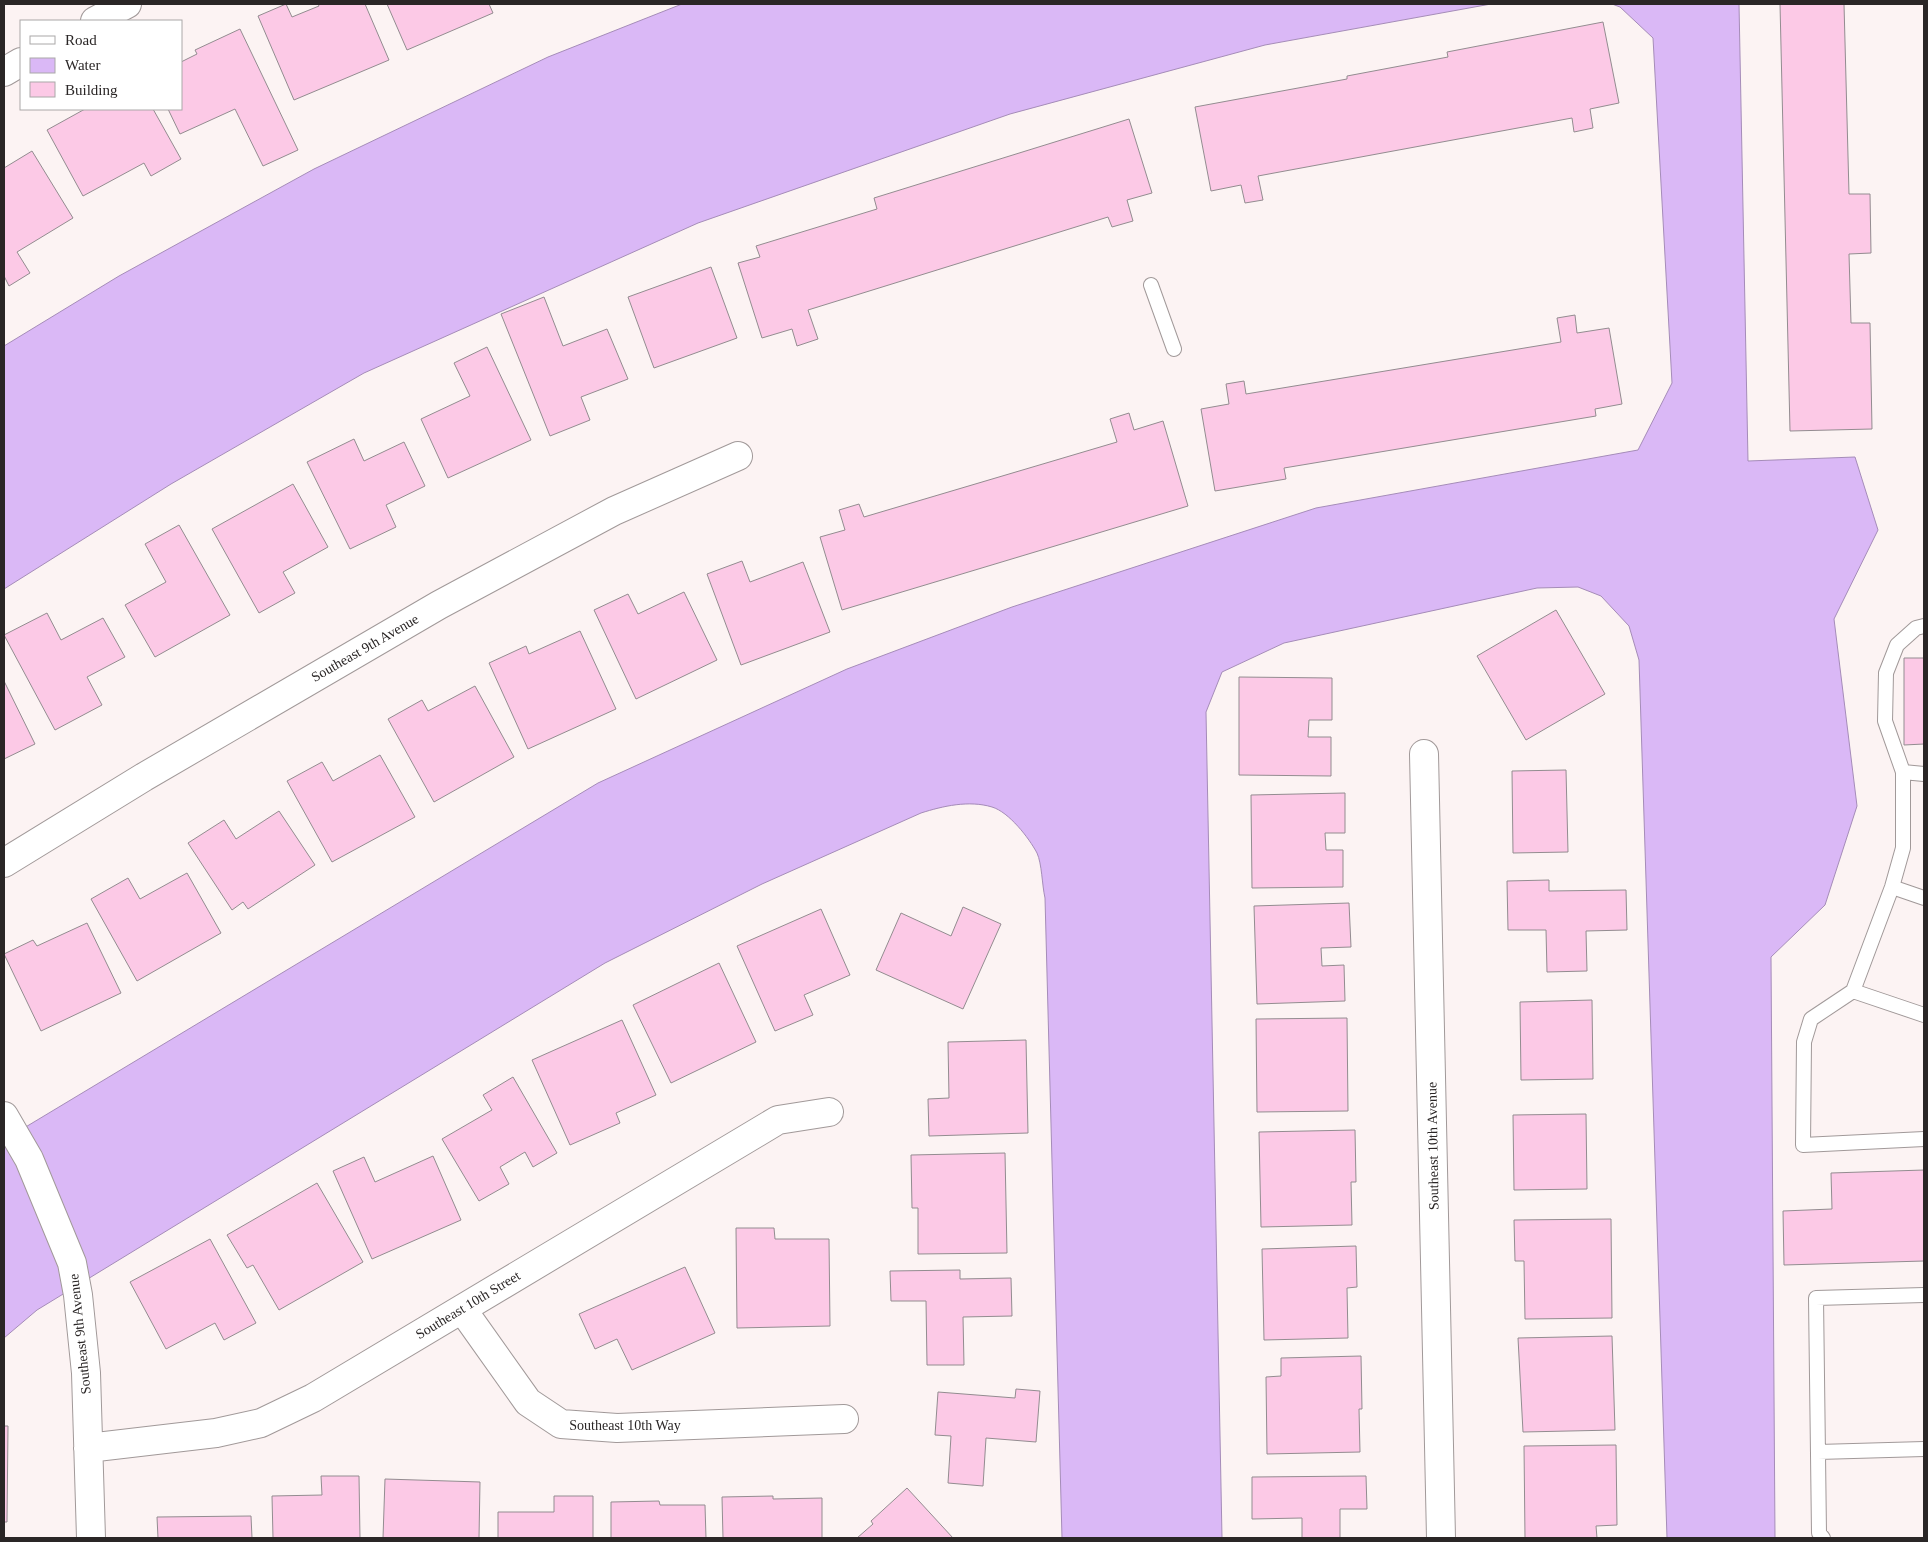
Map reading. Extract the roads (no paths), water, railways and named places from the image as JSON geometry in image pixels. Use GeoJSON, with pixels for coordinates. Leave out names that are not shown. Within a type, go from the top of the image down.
{"type":"FeatureCollection","features":[{"type":"Feature","properties":{"kind":"street"},"geometry":{"type":"LineString","coordinates":[[97,20],[127,4]]}},
{"type":"Feature","properties":{"kind":"street"},"geometry":{"type":"LineString","coordinates":[[4,72],[20,63]]}},
{"type":"Feature","properties":{"kind":"street","name":"Southeast 9th Avenue"},"geometry":{"type":"LineString","coordinates":[[4,863],[439,604],[614,511],[738,456]]}},
{"type":"Feature","properties":{"kind":"street","name":"Southeast 10th Avenue"},"geometry":{"type":"LineString","coordinates":[[1424,754],[1441,1538]]}},
{"type":"Feature","properties":{"kind":"street","name":"Southeast 10th Street"},"geometry":{"type":"LineString","coordinates":[[88,1448],[216,1433],[261,1423],[313,1398],[778,1120],[829,1112]]}},
{"type":"Feature","properties":{"kind":"street","name":"Southeast 9th Avenue"},"geometry":{"type":"LineString","coordinates":[[6,1120],[29,1159],[72,1263],[78,1295],[86,1373],[91,1538]]}},
{"type":"Feature","properties":{"kind":"street","name":"Southeast 10th Way"},"geometry":{"type":"LineString","coordinates":[[462,1309],[528,1402],[561,1424],[618,1428],[844,1419]]}},
{"type":"Feature","properties":{"kind":"lane"},"geometry":{"type":"LineString","coordinates":[[1151,285],[1174,349]]}},
{"type":"Feature","properties":{"kind":"lane"},"geometry":{"type":"LineString","coordinates":[[1924,626],[1916,628],[1897,644],[1886,673],[1885,721],[1903,772],[1903,848],[1892,888],[1853,991],[1811,1019],[1804,1042],[1803,1145],[1924,1139]]}},
{"type":"Feature","properties":{"kind":"lane"},"geometry":{"type":"LineString","coordinates":[[1903,772],[1924,774]]}},
{"type":"Feature","properties":{"kind":"lane"},"geometry":{"type":"LineString","coordinates":[[1892,888],[1924,898]]}},
{"type":"Feature","properties":{"kind":"lane"},"geometry":{"type":"LineString","coordinates":[[1853,991],[1924,1015]]}},
{"type":"Feature","properties":{"kind":"lane"},"geometry":{"type":"LineString","coordinates":[[1823,1538],[1819,1533],[1816,1298],[1924,1295]]}},
{"type":"Feature","properties":{"kind":"lane"},"geometry":{"type":"LineString","coordinates":[[1818,1452],[1924,1449]]}},
{"type":"Feature","properties":{"kind":"water"},"geometry":{"type":"Polygon","coordinates":[[[682,4],[1491,4],[1265,45],[1010,114],[698,223],[364,373],[171,484],[4,589],[4,346],[119,276],[314,169],[548,57],[682,4]]]}},
{"type":"Feature","properties":{"kind":"water"},"geometry":{"type":"Polygon","coordinates":[[[1612,4],[1739,4],[1748,461],[1855,457],[1878,530],[1834,619],[1857,806],[1825,905],[1771,957],[1775,1538],[1667,1538],[1639,660],[1629,626],[1601,596],[1578,587],[1537,588],[1284,643],[1222,672],[1206,712],[1222,1538],[1062,1538],[1045,898],[1037,853],[1024,833],[1005,814],[992,807],[983,805],[956,805],[921,813],[762,884],[605,963],[37,1310],[4,1338],[4,1140],[598,783],[847,669],[1012,607],[1316,508],[1638,450],[1672,383],[1653,38],[1620,7],[1612,4]]]}}]}
